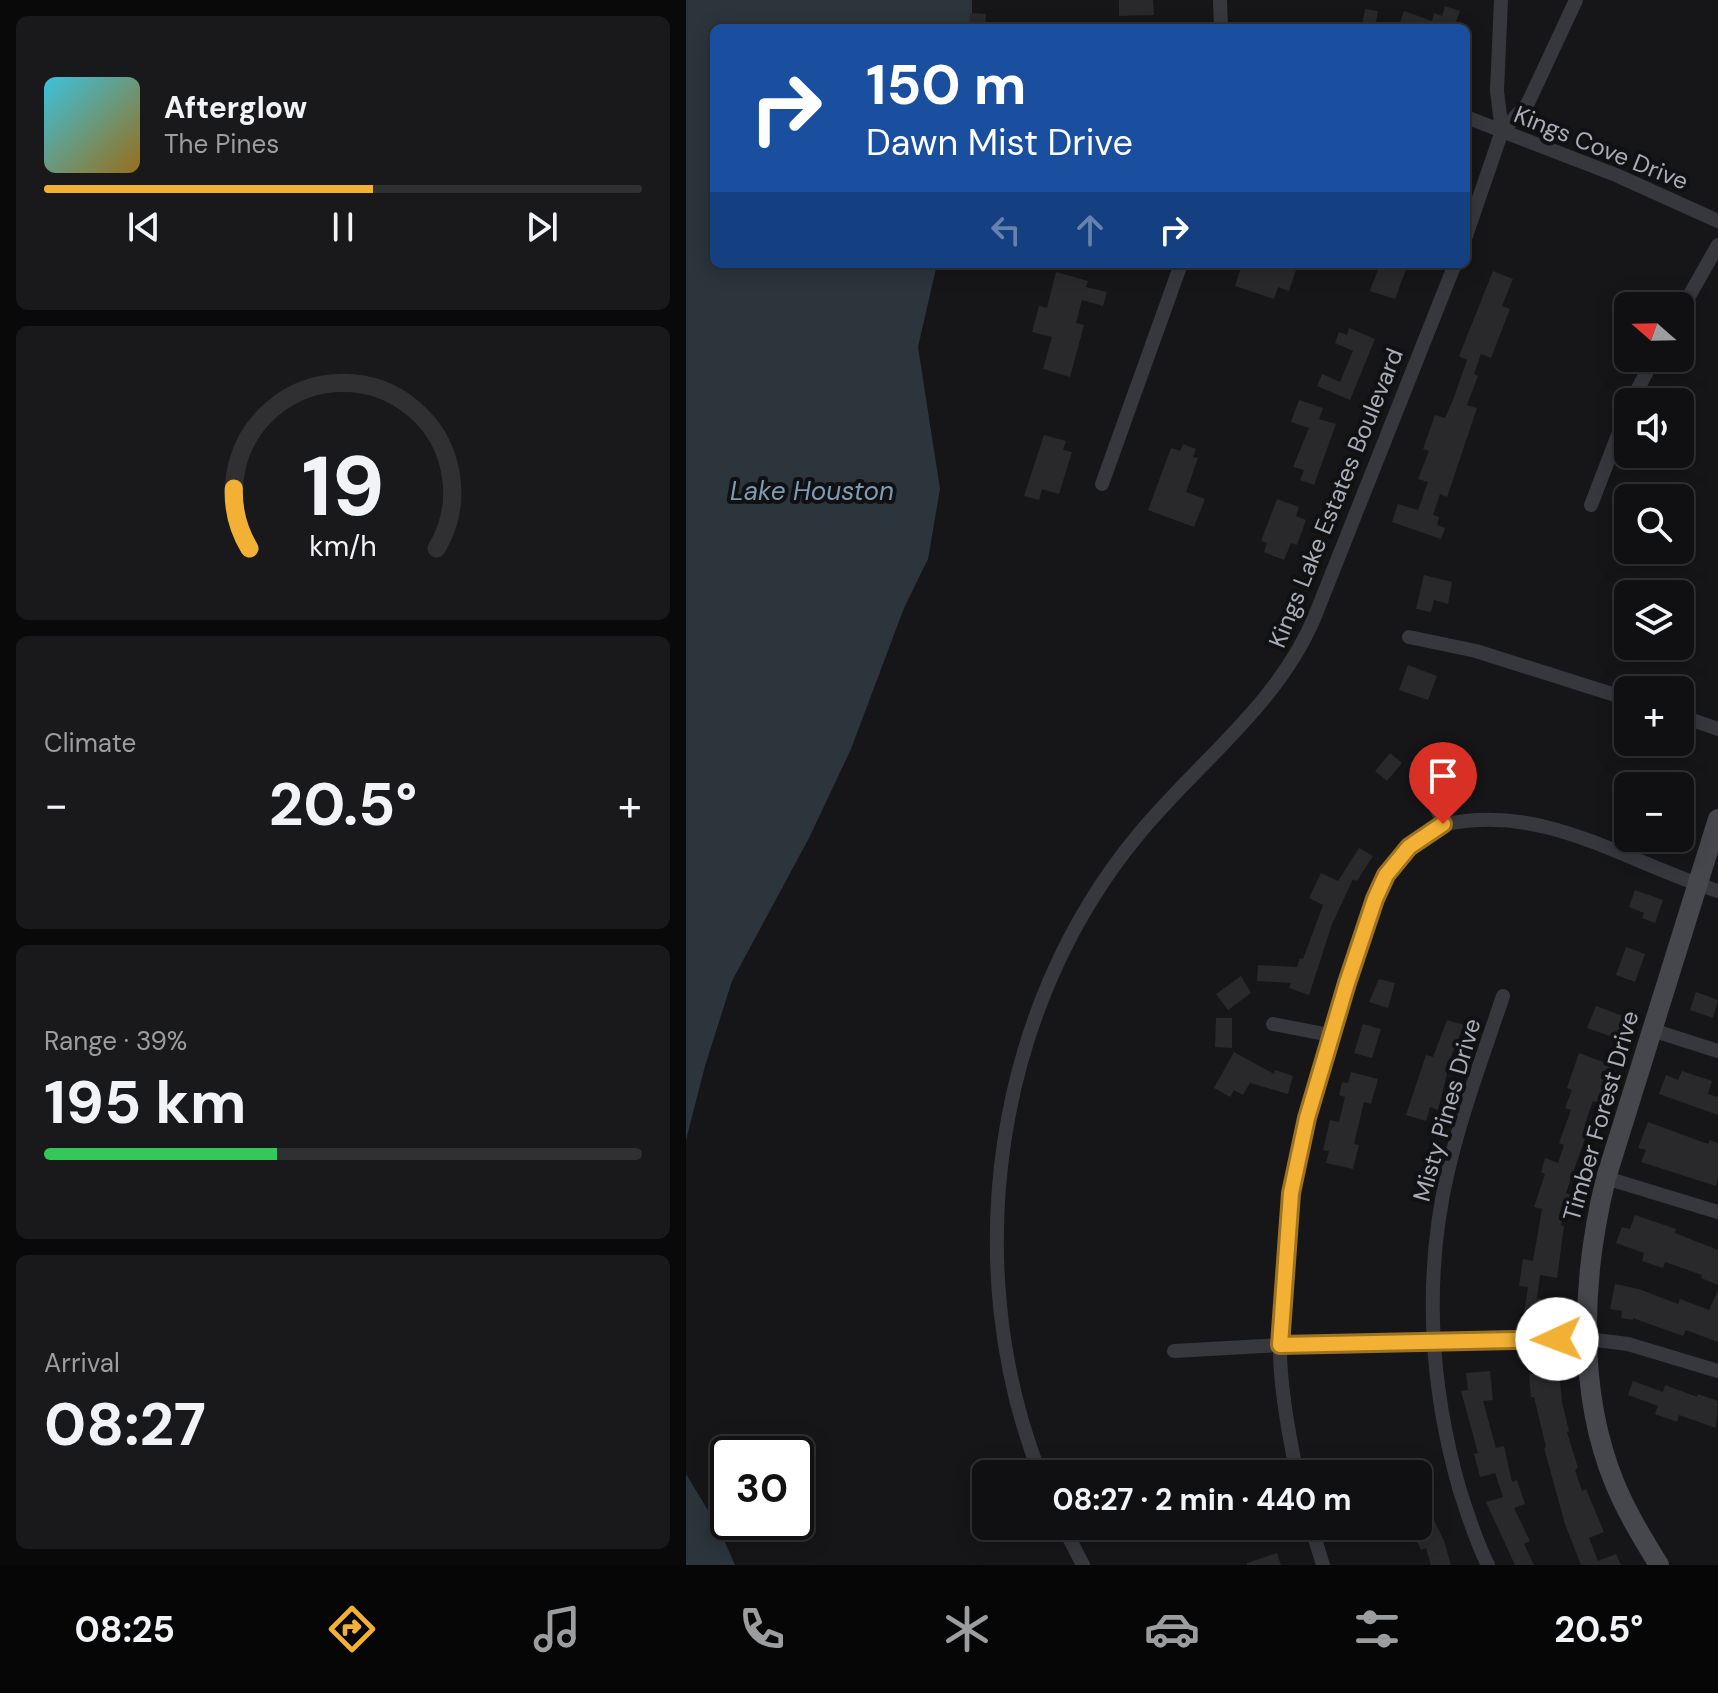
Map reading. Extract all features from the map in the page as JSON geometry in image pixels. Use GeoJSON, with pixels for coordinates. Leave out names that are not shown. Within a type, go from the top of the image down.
{"type":"FeatureCollection","features":[{"type":"Feature","properties":{"kind":"street"},"geometry":{"type":"LineString","coordinates":[[1220,0],[1221,24]]}},
{"type":"Feature","properties":{"kind":"street"},"geometry":{"type":"LineString","coordinates":[[1501,0],[1497,91],[1502,131]]}},
{"type":"Feature","properties":{"kind":"street"},"geometry":{"type":"LineString","coordinates":[[1470,224],[1502,131],[1528,103],[1576,0]]}},
{"type":"Feature","properties":{"kind":"street","name":"Kings Cove Drive"},"geometry":{"type":"LineString","coordinates":[[1470,119],[1616,175],[1718,221]]}},
{"type":"Feature","properties":{"kind":"street"},"geometry":{"type":"LineString","coordinates":[[1691,292],[1718,245]]}},
{"type":"Feature","properties":{"kind":"street"},"geometry":{"type":"LineString","coordinates":[[1102,484],[1180,268]]}},
{"type":"Feature","properties":{"kind":"street","name":"Kings Lake Estates Boulevard"},"geometry":{"type":"LineString","coordinates":[[1035,1460],[1020,1413],[1009,1360],[1001,1308],[995,1219],[1006,1125],[1016,1079],[1033,1027],[1052,976],[1109,875],[1136,838],[1251,715],[1296,658],[1321,603],[1453,268]]}},
{"type":"Feature","properties":{"kind":"street"},"geometry":{"type":"LineString","coordinates":[[1591,505],[1614,445]]}},
{"type":"Feature","properties":{"kind":"street"},"geometry":{"type":"LineString","coordinates":[[1409,637],[1476,651],[1614,695]]}},
{"type":"Feature","properties":{"kind":"street"},"geometry":{"type":"LineString","coordinates":[[1694,721],[1718,729]]}},
{"type":"Feature","properties":{"kind":"street"},"geometry":{"type":"LineString","coordinates":[[1430,793],[1443,824]]}},
{"type":"Feature","properties":{"kind":"street"},"geometry":{"type":"LineString","coordinates":[[1295,1460],[1280,1345],[1291,1193],[1307,1118],[1330,1035],[1375,899],[1386,875],[1409,847],[1443,824],[1507,819],[1529,821],[1581,837],[1708,888]]}},
{"type":"Feature","properties":{"kind":"street","name":"Timber Forest Drive"},"geometry":{"type":"LineString","coordinates":[[1659,1565],[1634,1525],[1605,1456],[1591,1392],[1588,1339],[1594,1230],[1606,1178],[1652,1030],[1708,888],[1718,819]]}},
{"type":"Feature","properties":{"kind":"street","name":"Misty Pines Drive"},"geometry":{"type":"LineString","coordinates":[[1488,1565],[1452,1462],[1437,1380],[1433,1343],[1434,1265],[1448,1173],[1503,996]]}},
{"type":"Feature","properties":{"kind":"street"},"geometry":{"type":"LineString","coordinates":[[1273,1024],[1330,1035]]}},
{"type":"Feature","properties":{"kind":"street"},"geometry":{"type":"LineString","coordinates":[[1652,1030],[1718,1051]]}},
{"type":"Feature","properties":{"kind":"street"},"geometry":{"type":"LineString","coordinates":[[1606,1178],[1718,1212]]}},
{"type":"Feature","properties":{"kind":"street"},"geometry":{"type":"LineString","coordinates":[[1174,1351],[1280,1345],[1588,1339],[1628,1344],[1718,1371]]}},
{"type":"Feature","properties":{"kind":"street"},"geometry":{"type":"LineString","coordinates":[[1070,1540],[1083,1565]]}},
{"type":"Feature","properties":{"kind":"street"},"geometry":{"type":"LineString","coordinates":[[1315,1540],[1323,1565]]}},
{"type":"Feature","properties":{"kind":"water","name":"Lake Houston"},"geometry":{"type":"Polygon","coordinates":[[[686,0],[972,0],[972,24],[710,24],[710,268],[936,268],[918,347],[940,489],[928,559],[904,608],[851,749],[809,838],[732,981],[686,1140],[686,0]]]}},
{"type":"Feature","properties":{"kind":"water"},"geometry":{"type":"Polygon","coordinates":[[[686,1474],[710,1514],[710,1540],[724,1540],[735,1565],[686,1565],[686,1474]]]}},
{"type":"Feature","properties":{"kind":"building"},"geometry":{"type":"Polygon","coordinates":[[[1119,0],[1153,0],[1154,15],[1119,16],[1119,0]]]}},
{"type":"Feature","properties":{"kind":"building"},"geometry":{"type":"Polygon","coordinates":[[[1445,6],[1460,11],[1455,24],[1399,24],[1404,11],[1432,21],[1434,13],[1442,16],[1445,6]]]}},
{"type":"Feature","properties":{"kind":"building"},"geometry":{"type":"Polygon","coordinates":[[[1365,9],[1378,11],[1375,24],[1362,24],[1365,9]]]}},
{"type":"Feature","properties":{"kind":"building"},"geometry":{"type":"Polygon","coordinates":[[[970,13],[986,14],[985,24],[969,24],[970,13]]]}},
{"type":"Feature","properties":{"kind":"building"},"geometry":{"type":"Polygon","coordinates":[[[1241,268],[1297,268],[1289,291],[1278,287],[1274,299],[1235,286],[1241,268]]]}},
{"type":"Feature","properties":{"kind":"building"},"geometry":{"type":"Polygon","coordinates":[[[1379,268],[1407,268],[1395,299],[1370,291],[1379,268]]]}},
{"type":"Feature","properties":{"kind":"building"},"geometry":{"type":"Polygon","coordinates":[[[1493,271],[1513,279],[1502,306],[1510,309],[1491,358],[1481,354],[1474,374],[1478,376],[1467,405],[1477,408],[1447,497],[1440,494],[1433,515],[1439,517],[1437,525],[1445,528],[1441,539],[1392,522],[1398,504],[1418,510],[1428,482],[1418,479],[1429,451],[1423,449],[1435,415],[1445,418],[1453,400],[1467,360],[1459,356],[1493,271]]]}},
{"type":"Feature","properties":{"kind":"building"},"geometry":{"type":"Polygon","coordinates":[[[1056,272],[1088,281],[1086,287],[1107,292],[1103,306],[1082,300],[1076,323],[1084,325],[1070,377],[1043,369],[1052,337],[1032,332],[1039,306],[1047,308],[1056,272]]]}},
{"type":"Feature","properties":{"kind":"building"},"geometry":{"type":"Polygon","coordinates":[[[1349,328],[1375,339],[1350,400],[1317,386],[1322,374],[1340,382],[1353,351],[1335,343],[1339,332],[1347,335],[1349,328]]]}},
{"type":"Feature","properties":{"kind":"building"},"geometry":{"type":"Polygon","coordinates":[[[1299,400],[1323,408],[1319,419],[1336,424],[1314,485],[1300,480],[1304,470],[1293,467],[1309,428],[1291,422],[1299,400]]]}},
{"type":"Feature","properties":{"kind":"building"},"geometry":{"type":"Polygon","coordinates":[[[1044,435],[1066,441],[1063,450],[1072,452],[1059,494],[1042,489],[1039,500],[1024,496],[1044,435]]]}},
{"type":"Feature","properties":{"kind":"building"},"geometry":{"type":"Polygon","coordinates":[[[1183,444],[1196,449],[1193,457],[1198,458],[1186,492],[1205,499],[1194,527],[1148,510],[1171,448],[1180,451],[1183,444]]]}},
{"type":"Feature","properties":{"kind":"building"},"geometry":{"type":"Polygon","coordinates":[[[1277,499],[1299,507],[1296,516],[1306,520],[1297,545],[1291,543],[1284,560],[1264,552],[1267,543],[1261,541],[1277,499]]]}},
{"type":"Feature","properties":{"kind":"building"},"geometry":{"type":"Polygon","coordinates":[[[1424,575],[1452,582],[1448,604],[1434,600],[1431,612],[1416,609],[1424,575]]]}},
{"type":"Feature","properties":{"kind":"building"},"geometry":{"type":"Polygon","coordinates":[[[1408,665],[1437,676],[1428,700],[1399,690],[1408,665]]]}},
{"type":"Feature","properties":{"kind":"building"},"geometry":{"type":"Polygon","coordinates":[[[1390,753],[1402,763],[1387,781],[1375,771],[1390,753]]]}},
{"type":"Feature","properties":{"kind":"building"},"geometry":{"type":"Polygon","coordinates":[[[1359,848],[1373,856],[1357,881],[1353,879],[1332,924],[1309,995],[1289,988],[1291,983],[1257,981],[1258,965],[1297,967],[1300,958],[1303,959],[1323,905],[1309,898],[1321,873],[1338,881],[1359,848]]]}},
{"type":"Feature","properties":{"kind":"building"},"geometry":{"type":"Polygon","coordinates":[[[1635,890],[1663,900],[1655,923],[1642,918],[1644,913],[1629,907],[1635,890]]]}},
{"type":"Feature","properties":{"kind":"building"},"geometry":{"type":"Polygon","coordinates":[[[1626,947],[1645,954],[1635,982],[1616,975],[1626,947]]]}},
{"type":"Feature","properties":{"kind":"building"},"geometry":{"type":"Polygon","coordinates":[[[1241,976],[1251,993],[1228,1010],[1216,994],[1241,976]]]}},
{"type":"Feature","properties":{"kind":"building"},"geometry":{"type":"Polygon","coordinates":[[[1379,979],[1395,983],[1388,1008],[1369,1002],[1379,979]]]}},
{"type":"Feature","properties":{"kind":"building"},"geometry":{"type":"Polygon","coordinates":[[[1696,992],[1718,1000],[1713,1018],[1690,1010],[1696,992]]]}},
{"type":"Feature","properties":{"kind":"building"},"geometry":{"type":"Polygon","coordinates":[[[1596,1006],[1626,1017],[1618,1039],[1587,1028],[1596,1006]]]}},
{"type":"Feature","properties":{"kind":"building"},"geometry":{"type":"Polygon","coordinates":[[[1216,1018],[1232,1018],[1232,1048],[1215,1047],[1216,1018]]]}},
{"type":"Feature","properties":{"kind":"building"},"geometry":{"type":"Polygon","coordinates":[[[1447,1020],[1464,1025],[1452,1054],[1438,1110],[1430,1107],[1426,1121],[1406,1115],[1426,1055],[1433,1057],[1447,1020]]]}},
{"type":"Feature","properties":{"kind":"building"},"geometry":{"type":"Polygon","coordinates":[[[1363,1024],[1381,1029],[1372,1058],[1354,1053],[1363,1024]]]}},
{"type":"Feature","properties":{"kind":"building"},"geometry":{"type":"Polygon","coordinates":[[[1234,1052],[1274,1074],[1275,1070],[1293,1076],[1288,1094],[1250,1083],[1243,1095],[1234,1090],[1230,1097],[1214,1088],[1234,1052]]]}},
{"type":"Feature","properties":{"kind":"building"},"geometry":{"type":"Polygon","coordinates":[[[1579,1053],[1611,1065],[1599,1103],[1593,1101],[1585,1123],[1590,1124],[1566,1193],[1571,1195],[1561,1225],[1564,1226],[1557,1278],[1540,1275],[1537,1298],[1557,1301],[1553,1324],[1523,1320],[1528,1287],[1519,1286],[1523,1259],[1533,1261],[1542,1209],[1534,1207],[1545,1174],[1541,1172],[1545,1158],[1558,1163],[1564,1145],[1559,1143],[1571,1110],[1565,1108],[1572,1090],[1567,1088],[1579,1053]]]}},
{"type":"Feature","properties":{"kind":"building"},"geometry":{"type":"Polygon","coordinates":[[[1682,1071],[1712,1081],[1708,1094],[1718,1097],[1718,1115],[1659,1094],[1666,1075],[1678,1080],[1682,1071]]]}},
{"type":"Feature","properties":{"kind":"building"},"geometry":{"type":"Polygon","coordinates":[[[1351,1072],[1378,1079],[1371,1104],[1364,1102],[1354,1144],[1359,1145],[1353,1169],[1326,1163],[1329,1151],[1323,1150],[1330,1120],[1339,1122],[1345,1097],[1339,1095],[1342,1082],[1348,1083],[1351,1072]]]}},
{"type":"Feature","properties":{"kind":"building"},"geometry":{"type":"Polygon","coordinates":[[[1648,1122],[1708,1144],[1710,1140],[1718,1143],[1716,1186],[1641,1162],[1646,1150],[1638,1148],[1648,1122]]]}},
{"type":"Feature","properties":{"kind":"building"},"geometry":{"type":"Polygon","coordinates":[[[1635,1215],[1676,1229],[1675,1233],[1718,1250],[1718,1285],[1701,1278],[1702,1275],[1665,1262],[1663,1268],[1642,1261],[1644,1253],[1616,1243],[1622,1227],[1630,1229],[1635,1215]]]}},
{"type":"Feature","properties":{"kind":"building"},"geometry":{"type":"Polygon","coordinates":[[[1615,1284],[1639,1289],[1678,1304],[1680,1299],[1709,1310],[1718,1290],[1718,1342],[1686,1330],[1683,1336],[1633,1318],[1621,1318],[1622,1311],[1610,1309],[1615,1284]]]}},
{"type":"Feature","properties":{"kind":"building"},"geometry":{"type":"Polygon","coordinates":[[[1490,1371],[1493,1400],[1483,1401],[1496,1448],[1504,1446],[1512,1482],[1517,1480],[1525,1504],[1514,1508],[1530,1541],[1524,1544],[1534,1565],[1515,1565],[1486,1502],[1503,1497],[1495,1473],[1480,1477],[1474,1454],[1478,1453],[1461,1391],[1468,1390],[1466,1373],[1490,1371]]]}},
{"type":"Feature","properties":{"kind":"building"},"geometry":{"type":"Polygon","coordinates":[[[1559,1371],[1567,1432],[1578,1468],[1575,1470],[1582,1491],[1586,1489],[1604,1532],[1589,1538],[1598,1561],[1616,1554],[1621,1565],[1581,1565],[1565,1524],[1534,1397],[1531,1397],[1529,1374],[1559,1371]]]}},
{"type":"Feature","properties":{"kind":"building"},"geometry":{"type":"Polygon","coordinates":[[[1633,1381],[1663,1392],[1665,1385],[1718,1401],[1716,1428],[1679,1415],[1677,1422],[1655,1414],[1658,1406],[1628,1395],[1633,1381]]]}},
{"type":"Feature","properties":{"kind":"building"},"geometry":{"type":"Polygon","coordinates":[[[1432,1516],[1451,1565],[1431,1565],[1426,1548],[1421,1550],[1416,1540],[1432,1540],[1432,1516]]]}},
{"type":"Feature","properties":{"kind":"building"},"geometry":{"type":"Polygon","coordinates":[[[1277,1553],[1281,1565],[1247,1565],[1247,1563],[1277,1553]]]}},
{"type":"Feature","properties":{"kind":"route"},"geometry":{"type":"LineString","coordinates":[[1443,824],[1409,847],[1386,875],[1375,899],[1330,1035],[1307,1118],[1291,1193],[1280,1345],[1557,1339]]}}]}
